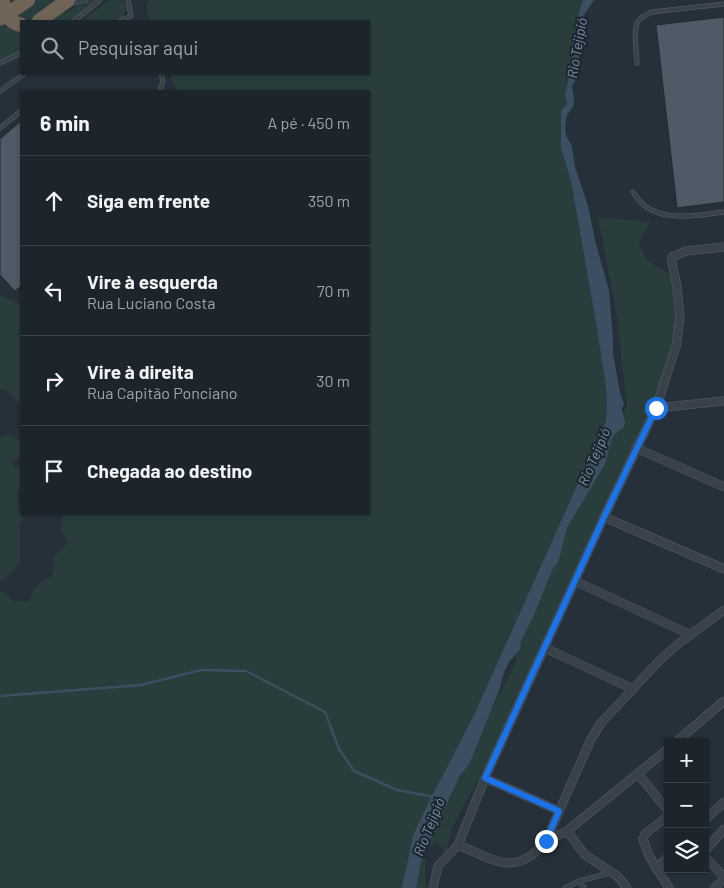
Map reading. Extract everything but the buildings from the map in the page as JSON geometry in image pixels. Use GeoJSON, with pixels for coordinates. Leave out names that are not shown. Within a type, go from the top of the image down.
{"type":"FeatureCollection","features":[{"type":"Feature","properties":{"kind":"highway"},"geometry":{"type":"LineString","coordinates":[[3,0],[3,16]]}},
{"type":"Feature","properties":{"kind":"highway"},"geometry":{"type":"LineString","coordinates":[[3,16],[28,0]]}},
{"type":"Feature","properties":{"kind":"highway"},"geometry":{"type":"LineString","coordinates":[[40,20],[65,3]]}},
{"type":"Feature","properties":{"kind":"highway"},"geometry":{"type":"LineString","coordinates":[[3,16],[20,25]]}},
{"type":"Feature","properties":{"kind":"street"},"geometry":{"type":"LineString","coordinates":[[432,888],[438,866],[458,846],[485,778],[656,408],[677,343],[680,315],[678,287],[672,257],[686,251],[724,247]]}},
{"type":"Feature","properties":{"kind":"street"},"geometry":{"type":"LineString","coordinates":[[656,408],[724,401]]}},
{"type":"Feature","properties":{"kind":"street"},"geometry":{"type":"LineString","coordinates":[[636,448],[722,483]]}},
{"type":"Feature","properties":{"kind":"street"},"geometry":{"type":"LineString","coordinates":[[604,517],[724,569]]}},
{"type":"Feature","properties":{"kind":"street"},"geometry":{"type":"LineString","coordinates":[[575,581],[690,635]]}},
{"type":"Feature","properties":{"kind":"street"},"geometry":{"type":"LineString","coordinates":[[458,846],[504,864],[511,864],[534,854],[546,841],[591,739],[601,723],[659,662],[690,635],[724,610]]}},
{"type":"Feature","properties":{"kind":"street"},"geometry":{"type":"LineString","coordinates":[[545,648],[633,689]]}},
{"type":"Feature","properties":{"kind":"street"},"geometry":{"type":"LineString","coordinates":[[681,738],[724,701]]}},
{"type":"Feature","properties":{"kind":"street"},"geometry":{"type":"LineString","coordinates":[[546,841],[567,831],[664,752]]}},
{"type":"Feature","properties":{"kind":"street"},"geometry":{"type":"LineString","coordinates":[[638,774],[664,806]]}},
{"type":"Feature","properties":{"kind":"street"},"geometry":{"type":"LineString","coordinates":[[485,778],[559,811]]}},
{"type":"Feature","properties":{"kind":"street"},"geometry":{"type":"LineString","coordinates":[[709,816],[724,802]]}},
{"type":"Feature","properties":{"kind":"street"},"geometry":{"type":"LineString","coordinates":[[664,819],[643,837],[644,845],[656,869],[669,888]]}},
{"type":"Feature","properties":{"kind":"street"},"geometry":{"type":"LineString","coordinates":[[709,846],[724,829]]}},
{"type":"Feature","properties":{"kind":"street"},"geometry":{"type":"LineString","coordinates":[[567,831],[585,855],[612,873],[627,888]]}},
{"type":"Feature","properties":{"kind":"street"},"geometry":{"type":"LineString","coordinates":[[656,869],[664,861]]}},
{"type":"Feature","properties":{"kind":"street"},"geometry":{"type":"LineString","coordinates":[[709,861],[724,878],[714,888]]}},
{"type":"Feature","properties":{"kind":"lane"},"geometry":{"type":"LineString","coordinates":[[65,3],[86,0]]}},
{"type":"Feature","properties":{"kind":"lane"},"geometry":{"type":"LineString","coordinates":[[75,20],[100,0]]}},
{"type":"Feature","properties":{"kind":"lane"},"geometry":{"type":"LineString","coordinates":[[128,0],[133,20]]}},
{"type":"Feature","properties":{"kind":"lane"},"geometry":{"type":"LineString","coordinates":[[637,63],[636,29],[637,22],[643,16],[652,12],[724,4]]}},
{"type":"Feature","properties":{"kind":"lane"},"geometry":{"type":"LineString","coordinates":[[122,20],[131,16]]}},
{"type":"Feature","properties":{"kind":"lane"},"geometry":{"type":"LineString","coordinates":[[0,63],[20,53]]}},
{"type":"Feature","properties":{"kind":"lane"},"geometry":{"type":"LineString","coordinates":[[0,91],[23,75]]}},
{"type":"Feature","properties":{"kind":"lane"},"geometry":{"type":"LineString","coordinates":[[160,90],[163,81],[161,75]]}},
{"type":"Feature","properties":{"kind":"lane"},"geometry":{"type":"LineString","coordinates":[[0,128],[20,112]]}},
{"type":"Feature","properties":{"kind":"lane"},"geometry":{"type":"LineString","coordinates":[[633,192],[644,205],[662,214],[684,217],[724,212]]}},
{"type":"Feature","properties":{"kind":"lane"},"geometry":{"type":"LineString","coordinates":[[565,888],[579,881],[612,873]]}},
{"type":"Feature","properties":{"kind":"lane"},"geometry":{"type":"LineString","coordinates":[[579,881],[584,888]]}},
{"type":"Feature","properties":{"kind":"green space"},"geometry":{"type":"Polygon","coordinates":[[[37,0],[64,0],[40,17],[34,19],[21,19],[14,15],[37,0]]]}},
{"type":"Feature","properties":{"kind":"green space"},"geometry":{"type":"Polygon","coordinates":[[[95,0],[73,19],[45,20],[53,14],[65,12],[95,0]]]}},
{"type":"Feature","properties":{"kind":"green space"},"geometry":{"type":"Polygon","coordinates":[[[113,0],[123,1],[126,5],[124,17],[114,20],[83,20],[107,2],[113,0]]]}},
{"type":"Feature","properties":{"kind":"green space"},"geometry":{"type":"Polygon","coordinates":[[[149,0],[583,0],[579,12],[565,94],[567,104],[561,110],[561,148],[571,181],[597,329],[606,387],[606,421],[474,715],[413,835],[402,888],[0,888],[0,592],[3,592],[13,601],[30,601],[37,586],[51,576],[54,569],[53,558],[68,542],[62,533],[62,515],[370,515],[370,90],[177,90],[170,75],[370,75],[370,20],[149,20],[146,7],[149,0]]]}},
{"type":"Feature","properties":{"kind":"green space"},"geometry":{"type":"Polygon","coordinates":[[[5,21],[19,30],[20,54],[0,65],[0,25],[5,21]]]}},
{"type":"Feature","properties":{"kind":"green space"},"geometry":{"type":"Polygon","coordinates":[[[598,217],[650,222],[639,243],[647,260],[670,274],[677,296],[678,318],[671,361],[595,545],[491,756],[452,828],[446,853],[436,841],[425,853],[426,888],[409,888],[454,777],[516,663],[516,641],[571,514],[627,406],[616,311],[598,217]]]}},
{"type":"Feature","properties":{"kind":"green space"},"geometry":{"type":"Polygon","coordinates":[[[0,295],[20,305],[20,403],[8,391],[0,389],[0,295]]]}},
{"type":"Feature","properties":{"kind":"green space"},"geometry":{"type":"Polygon","coordinates":[[[8,435],[20,440],[20,457],[10,462],[15,468],[20,466],[20,490],[17,492],[17,498],[20,515],[24,516],[20,525],[20,562],[6,578],[0,581],[0,438],[8,435]]]}},
{"type":"Feature","properties":{"kind":"water","name":"Rio Tejipió"},"geometry":{"type":"Polygon","coordinates":[[[583,0],[594,0],[584,15],[585,41],[579,55],[578,76],[572,86],[574,100],[573,107],[567,115],[565,125],[566,136],[572,146],[575,167],[588,206],[609,290],[613,353],[620,393],[624,403],[622,410],[625,421],[624,427],[612,438],[605,464],[567,528],[558,563],[553,568],[521,641],[520,649],[509,662],[503,675],[500,688],[468,766],[460,775],[426,849],[421,862],[416,888],[402,888],[413,835],[474,715],[606,421],[606,387],[597,329],[571,181],[561,148],[561,110],[567,104],[565,94],[579,12],[583,0]]]}},
{"type":"Feature","properties":{"kind":"waterway"},"geometry":{"type":"LineString","coordinates":[[0,696],[141,685],[201,670],[246,671],[325,712],[339,749],[354,771],[397,790],[434,797]]}},
{"type":"Feature","properties":{"kind":"route"},"geometry":{"type":"LineString","coordinates":[[546,841],[559,811],[485,778],[656,408]]}}]}
